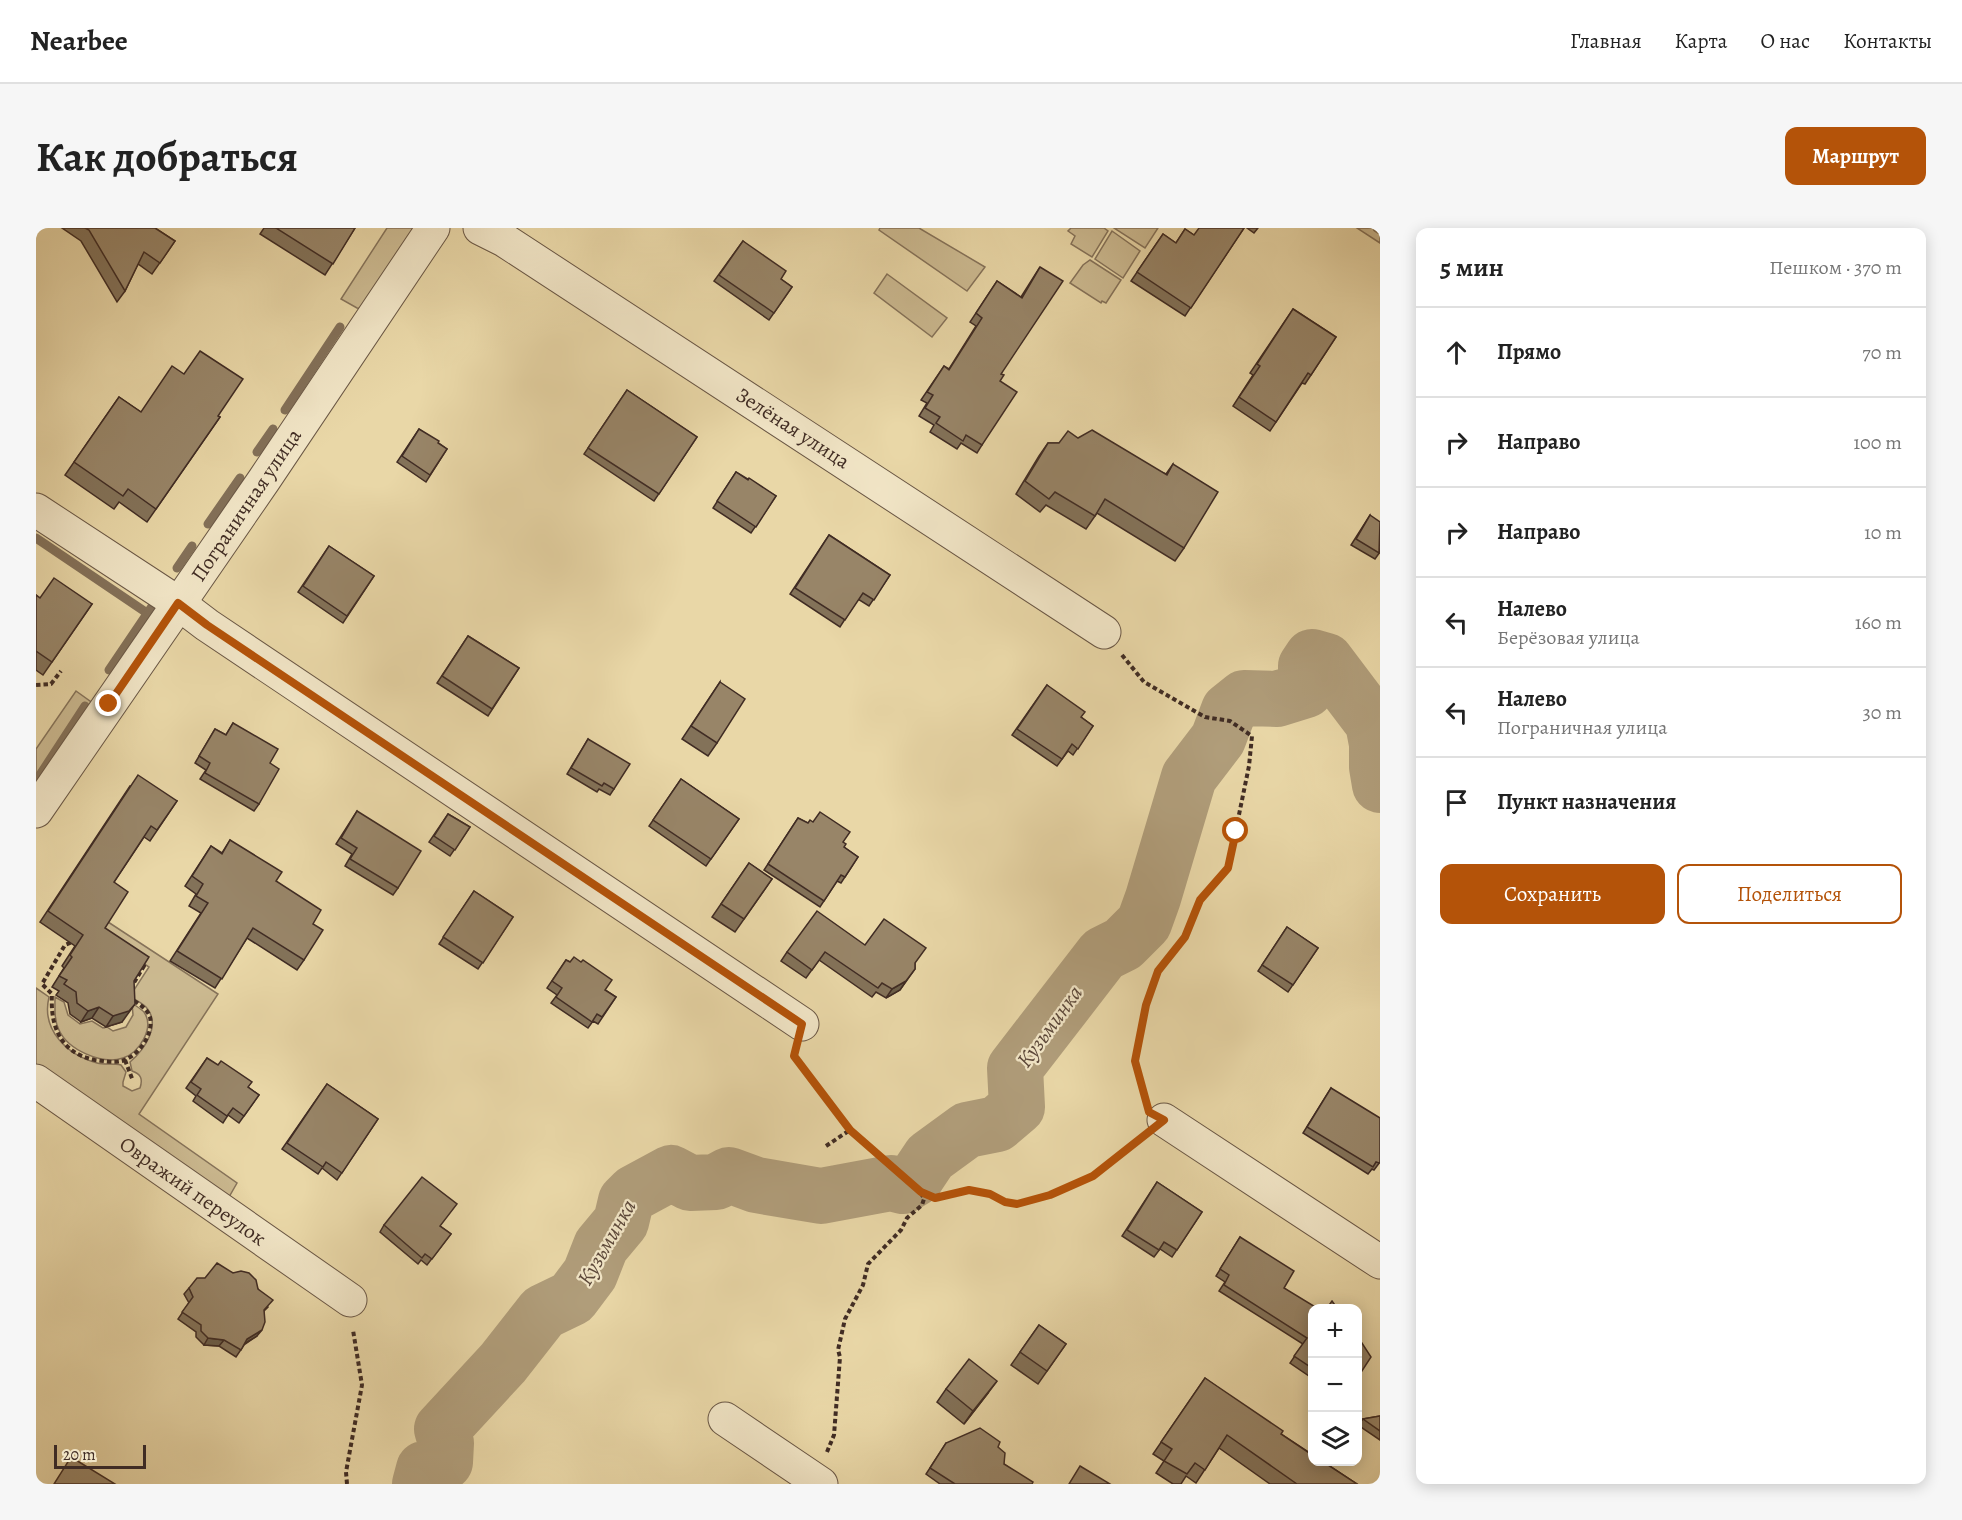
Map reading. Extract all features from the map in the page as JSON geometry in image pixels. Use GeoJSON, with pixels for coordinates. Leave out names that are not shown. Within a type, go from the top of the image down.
{"type":"FeatureCollection","features":[{"type":"Feature","properties":{"kind":"street","name":"Пограничная улица"},"geometry":{"type":"LineString","coordinates":[[36,811],[258,489],[433,228]]}},
{"type":"Feature","properties":{"kind":"street","name":"Зелёная улица"},"geometry":{"type":"LineString","coordinates":[[480,228],[504,240],[1104,632]]}},
{"type":"Feature","properties":{"kind":"street"},"geometry":{"type":"LineString","coordinates":[[36,510],[178,603],[207,625],[802,1024]]}},
{"type":"Feature","properties":{"kind":"street","name":"Овражий переулок"},"geometry":{"type":"LineString","coordinates":[[36,1081],[350,1300]]}},
{"type":"Feature","properties":{"kind":"street"},"geometry":{"type":"LineString","coordinates":[[1164,1120],[1380,1262]]}},
{"type":"Feature","properties":{"kind":"street"},"geometry":{"type":"LineString","coordinates":[[725,1419],[819,1482]]}},
{"type":"Feature","properties":{"kind":"path"},"geometry":{"type":"LineString","coordinates":[[802,1024],[794,1056],[850,1130],[921,1192],[935,1198],[969,1190],[990,1194],[1005,1202],[1017,1204],[1050,1195],[1093,1176],[1164,1120],[1149,1112],[1135,1061],[1146,1005],[1158,971],[1185,937],[1200,900],[1228,868],[1250,766],[1252,736],[1230,721],[1205,717],[1144,682],[1104,632]]}},
{"type":"Feature","properties":{"kind":"path"},"geometry":{"type":"LineString","coordinates":[[36,685],[51,684],[61,671]]}},
{"type":"Feature","properties":{"kind":"path"},"geometry":{"type":"LineString","coordinates":[[87,929],[144,966],[126,996],[144,1009],[150,1018],[149,1032],[138,1051],[125,1060],[107,1062],[86,1058],[70,1049],[55,1028],[51,1011],[52,994],[42,984],[65,945],[82,938],[87,929]]}},
{"type":"Feature","properties":{"kind":"path"},"geometry":{"type":"LineString","coordinates":[[125,1060],[133,1082]]}},
{"type":"Feature","properties":{"kind":"path"},"geometry":{"type":"LineString","coordinates":[[826,1146],[850,1130]]}},
{"type":"Feature","properties":{"kind":"path"},"geometry":{"type":"LineString","coordinates":[[819,1482],[822,1461],[834,1435],[840,1357],[838,1350],[845,1319],[863,1285],[868,1264],[922,1205],[924,1199],[921,1192]]}},
{"type":"Feature","properties":{"kind":"path"},"geometry":{"type":"LineString","coordinates":[[347,1484],[346,1472],[362,1384],[350,1300]]}},
{"type":"Feature","properties":{"kind":"shaded area"},"geometry":{"type":"Polygon","coordinates":[[[387,228],[420,228],[368,310],[357,308],[341,299],[387,228]]]}},
{"type":"Feature","properties":{"kind":"shaded area"},"geometry":{"type":"Polygon","coordinates":[[[880,228],[919,228],[985,267],[967,291],[879,230],[880,228]]]}},
{"type":"Feature","properties":{"kind":"shaded area"},"geometry":{"type":"Polygon","coordinates":[[[1071,228],[1104,228],[1108,231],[1092,257],[1071,244],[1075,236],[1068,231],[1071,228]]]}},
{"type":"Feature","properties":{"kind":"shaded area"},"geometry":{"type":"Polygon","coordinates":[[[1114,228],[1158,228],[1145,248],[1114,228]]]}},
{"type":"Feature","properties":{"kind":"shaded area"},"geometry":{"type":"Polygon","coordinates":[[[1357,228],[1374,228],[1380,232],[1380,243],[1357,228]]]}},
{"type":"Feature","properties":{"kind":"shaded area"},"geometry":{"type":"Polygon","coordinates":[[[1112,231],[1140,251],[1123,278],[1095,259],[1112,231]]]}},
{"type":"Feature","properties":{"kind":"shaded area"},"geometry":{"type":"Polygon","coordinates":[[[1090,260],[1121,280],[1106,303],[1102,301],[1101,303],[1070,283],[1083,265],[1090,260]]]}},
{"type":"Feature","properties":{"kind":"shaded area"},"geometry":{"type":"Polygon","coordinates":[[[887,274],[947,318],[932,337],[874,293],[887,274]]]}},
{"type":"Feature","properties":{"kind":"shaded area"},"geometry":{"type":"Polygon","coordinates":[[[76,691],[94,704],[36,786],[36,749],[76,691]]]}},
{"type":"Feature","properties":{"kind":"shaded area"},"geometry":{"type":"Polygon","coordinates":[[[105,920],[218,994],[139,1114],[237,1183],[225,1204],[36,1073],[36,988],[49,997],[49,1020],[59,1039],[67,1047],[76,1054],[97,1063],[121,1065],[126,1072],[123,1086],[132,1091],[140,1088],[140,1077],[132,1071],[130,1062],[141,1051],[149,1037],[152,1022],[146,1007],[130,996],[149,967],[97,933],[105,920]]]}},
{"type":"Feature","properties":{"kind":"shaded area"},"geometry":{"type":"Polygon","coordinates":[[[55,997],[64,1002],[68,1015],[80,1024],[92,1021],[113,1031],[126,1027],[133,1015],[132,1003],[144,1012],[147,1018],[148,1025],[144,1039],[135,1051],[123,1058],[105,1059],[86,1054],[70,1044],[59,1030],[55,997]]]}},
{"type":"Feature","properties":{"kind":"building"},"geometry":{"type":"Polygon","coordinates":[[[85,228],[155,228],[175,241],[160,263],[144,252],[125,291],[89,230],[85,228]]]}},
{"type":"Feature","properties":{"kind":"building"},"geometry":{"type":"Polygon","coordinates":[[[276,228],[355,228],[333,264],[276,228]]]}},
{"type":"Feature","properties":{"kind":"building"},"geometry":{"type":"Polygon","coordinates":[[[1199,228],[1244,228],[1191,308],[1137,272],[1163,234],[1176,243],[1185,229],[1194,235],[1199,228]]]}},
{"type":"Feature","properties":{"kind":"building"},"geometry":{"type":"Polygon","coordinates":[[[743,241],[786,271],[781,279],[792,287],[774,313],[719,275],[743,241]]]}},
{"type":"Feature","properties":{"kind":"building"},"geometry":{"type":"Polygon","coordinates":[[[1040,267],[1063,281],[1001,374],[1004,375],[1000,381],[1017,392],[982,445],[966,435],[963,441],[936,423],[940,417],[925,408],[933,395],[927,392],[944,366],[949,370],[982,318],[976,313],[997,281],[1022,298],[1040,267]]]}},
{"type":"Feature","properties":{"kind":"building"},"geometry":{"type":"Polygon","coordinates":[[[1293,309],[1336,337],[1311,375],[1308,373],[1276,422],[1239,397],[1260,366],[1257,364],[1293,309]]]}},
{"type":"Feature","properties":{"kind":"building"},"geometry":{"type":"Polygon","coordinates":[[[200,351],[243,379],[218,416],[220,417],[156,509],[128,489],[123,496],[74,462],[119,397],[141,412],[172,366],[184,374],[200,351]]]}},
{"type":"Feature","properties":{"kind":"building"},"geometry":{"type":"Polygon","coordinates":[[[627,390],[697,437],[659,494],[588,448],[627,390]]]}},
{"type":"Feature","properties":{"kind":"building"},"geometry":{"type":"Polygon","coordinates":[[[419,429],[439,441],[438,443],[447,449],[430,475],[402,456],[419,429]]]}},
{"type":"Feature","properties":{"kind":"building"},"geometry":{"type":"Polygon","coordinates":[[[1092,430],[1167,475],[1173,464],[1218,492],[1184,548],[1105,499],[1095,516],[1055,492],[1049,499],[1025,481],[1048,443],[1059,443],[1068,431],[1078,438],[1092,430]]]}},
{"type":"Feature","properties":{"kind":"building"},"geometry":{"type":"Polygon","coordinates":[[[736,472],[776,496],[756,527],[717,501],[736,472]]]}},
{"type":"Feature","properties":{"kind":"building"},"geometry":{"type":"Polygon","coordinates":[[[1370,515],[1380,522],[1379,553],[1356,539],[1370,515]]]}},
{"type":"Feature","properties":{"kind":"building"},"geometry":{"type":"Polygon","coordinates":[[[829,535],[890,575],[874,600],[863,593],[845,620],[795,588],[829,535]]]}},
{"type":"Feature","properties":{"kind":"building"},"geometry":{"type":"Polygon","coordinates":[[[329,546],[374,576],[347,616],[303,586],[329,546]]]}},
{"type":"Feature","properties":{"kind":"building"},"geometry":{"type":"Polygon","coordinates":[[[54,578],[92,604],[52,662],[36,651],[36,595],[40,598],[54,578]]]}},
{"type":"Feature","properties":{"kind":"building"},"geometry":{"type":"Polygon","coordinates":[[[468,636],[519,668],[492,709],[442,676],[468,636]]]}},
{"type":"Feature","properties":{"kind":"building"},"geometry":{"type":"Polygon","coordinates":[[[720,682],[745,699],[717,743],[691,726],[720,682]]]}},
{"type":"Feature","properties":{"kind":"building"},"geometry":{"type":"Polygon","coordinates":[[[1047,685],[1085,712],[1081,717],[1093,726],[1078,749],[1072,744],[1062,759],[1017,729],[1047,685]]]}},
{"type":"Feature","properties":{"kind":"building"},"geometry":{"type":"Polygon","coordinates":[[[233,723],[278,749],[270,763],[279,769],[259,804],[205,773],[210,763],[199,756],[215,729],[226,735],[233,723]]]}},
{"type":"Feature","properties":{"kind":"building"},"geometry":{"type":"Polygon","coordinates":[[[588,739],[630,764],[614,789],[604,783],[602,786],[571,768],[588,739]]]}},
{"type":"Feature","properties":{"kind":"building"},"geometry":{"type":"Polygon","coordinates":[[[138,775],[177,801],[157,830],[151,826],[114,882],[128,892],[105,928],[149,957],[134,981],[135,1004],[129,1011],[113,1016],[99,1007],[88,1011],[77,1003],[76,992],[64,984],[67,980],[59,976],[83,935],[48,911],[138,775]]]}},
{"type":"Feature","properties":{"kind":"building"},"geometry":{"type":"Polygon","coordinates":[[[681,779],[739,819],[711,859],[653,820],[681,779]]]}},
{"type":"Feature","properties":{"kind":"building"},"geometry":{"type":"Polygon","coordinates":[[[357,811],[421,851],[398,888],[350,859],[357,848],[341,838],[357,811]]]}},
{"type":"Feature","properties":{"kind":"building"},"geometry":{"type":"Polygon","coordinates":[[[820,812],[850,832],[843,842],[846,844],[844,847],[858,857],[845,877],[841,875],[824,901],[768,864],[798,818],[808,823],[810,820],[813,822],[820,812]]]}},
{"type":"Feature","properties":{"kind":"building"},"geometry":{"type":"Polygon","coordinates":[[[448,814],[470,827],[455,850],[434,836],[448,814]]]}},
{"type":"Feature","properties":{"kind":"building"},"geometry":{"type":"Polygon","coordinates":[[[230,840],[282,872],[276,881],[321,910],[313,924],[323,930],[304,960],[253,928],[222,979],[177,951],[208,903],[196,896],[203,884],[192,876],[211,846],[222,854],[230,840]]]}},
{"type":"Feature","properties":{"kind":"building"},"geometry":{"type":"Polygon","coordinates":[[[749,863],[772,879],[744,919],[721,904],[749,863]]]}},
{"type":"Feature","properties":{"kind":"building"},"geometry":{"type":"Polygon","coordinates":[[[474,891],[513,917],[483,963],[443,937],[474,891]]]}},
{"type":"Feature","properties":{"kind":"building"},"geometry":{"type":"Polygon","coordinates":[[[817,911],[865,945],[884,919],[926,948],[906,981],[892,989],[882,983],[878,988],[825,952],[812,970],[787,952],[817,911]]]}},
{"type":"Feature","properties":{"kind":"building"},"geometry":{"type":"Polygon","coordinates":[[[1287,927],[1318,948],[1293,985],[1262,965],[1287,927]]]}},
{"type":"Feature","properties":{"kind":"building"},"geometry":{"type":"Polygon","coordinates":[[[574,957],[581,962],[583,960],[612,980],[605,990],[616,997],[602,1017],[597,1014],[592,1022],[556,997],[562,988],[552,981],[566,960],[570,962],[574,957]]]}},
{"type":"Feature","properties":{"kind":"building"},"geometry":{"type":"Polygon","coordinates":[[[207,1058],[218,1065],[221,1061],[252,1082],[248,1087],[259,1095],[244,1116],[233,1108],[227,1116],[197,1095],[201,1089],[191,1082],[207,1058]]]}},
{"type":"Feature","properties":{"kind":"building"},"geometry":{"type":"Polygon","coordinates":[[[327,1084],[378,1119],[342,1173],[326,1162],[323,1167],[287,1143],[327,1084]]]}},
{"type":"Feature","properties":{"kind":"building"},"geometry":{"type":"Polygon","coordinates":[[[1331,1088],[1380,1118],[1380,1162],[1376,1162],[1373,1167],[1307,1127],[1331,1088]]]}},
{"type":"Feature","properties":{"kind":"building"},"geometry":{"type":"Polygon","coordinates":[[[422,1177],[457,1204],[440,1226],[451,1234],[432,1259],[425,1254],[422,1258],[384,1225],[422,1177]]]}},
{"type":"Feature","properties":{"kind":"building"},"geometry":{"type":"Polygon","coordinates":[[[1157,1182],[1202,1212],[1177,1250],[1164,1242],[1159,1250],[1127,1230],[1157,1182]]]}},
{"type":"Feature","properties":{"kind":"building"},"geometry":{"type":"Polygon","coordinates":[[[1240,1237],[1294,1271],[1284,1288],[1310,1304],[1308,1304],[1308,1365],[1294,1356],[1307,1338],[1224,1285],[1229,1275],[1220,1269],[1240,1237]]]}},
{"type":"Feature","properties":{"kind":"building"},"geometry":{"type":"Polygon","coordinates":[[[217,1263],[233,1273],[241,1271],[249,1273],[256,1280],[258,1289],[273,1300],[264,1310],[265,1322],[262,1330],[247,1339],[241,1350],[224,1340],[208,1338],[201,1331],[201,1325],[182,1312],[193,1297],[189,1288],[197,1278],[205,1278],[217,1263]]]}},
{"type":"Feature","properties":{"kind":"building"},"geometry":{"type":"Polygon","coordinates":[[[1039,1325],[1066,1344],[1047,1371],[1020,1352],[1039,1325]]]}},
{"type":"Feature","properties":{"kind":"building"},"geometry":{"type":"Polygon","coordinates":[[[1362,1343],[1371,1357],[1362,1371],[1362,1343]]]}},
{"type":"Feature","properties":{"kind":"building"},"geometry":{"type":"Polygon","coordinates":[[[969,1359],[997,1381],[973,1411],[946,1389],[969,1359]]]}},
{"type":"Feature","properties":{"kind":"building"},"geometry":{"type":"Polygon","coordinates":[[[1205,1378],[1283,1431],[1281,1434],[1308,1452],[1308,1466],[1330,1466],[1357,1484],[1297,1484],[1227,1435],[1205,1470],[1195,1463],[1187,1474],[1164,1461],[1172,1449],[1161,1442],[1205,1378]]]}},
{"type":"Feature","properties":{"kind":"building"},"geometry":{"type":"Polygon","coordinates":[[[1380,1416],[1380,1431],[1363,1419],[1380,1416]]]}},
{"type":"Feature","properties":{"kind":"building"},"geometry":{"type":"Polygon","coordinates":[[[980,1428],[1000,1442],[998,1447],[1005,1453],[1004,1464],[1033,1482],[1032,1484],[955,1484],[930,1468],[946,1443],[980,1428]]]}},
{"type":"Feature","properties":{"kind":"building"},"geometry":{"type":"Polygon","coordinates":[[[71,1457],[115,1484],[54,1484],[71,1457]]]}},
{"type":"Feature","properties":{"kind":"building"},"geometry":{"type":"Polygon","coordinates":[[[1080,1466],[1110,1484],[1069,1484],[1080,1466]]]}},
{"type":"Feature","properties":{"kind":"waterway"},"geometry":{"type":"LineString","coordinates":[[285,410],[340,327]]}},
{"type":"Feature","properties":{"kind":"waterway"},"geometry":{"type":"LineString","coordinates":[[257,452],[273,429]]}},
{"type":"Feature","properties":{"kind":"waterway"},"geometry":{"type":"LineString","coordinates":[[208,524],[240,478]]}},
{"type":"Feature","properties":{"kind":"waterway"},"geometry":{"type":"LineString","coordinates":[[36,538],[147,613]]}},
{"type":"Feature","properties":{"kind":"waterway"},"geometry":{"type":"LineString","coordinates":[[177,568],[192,546]]}},
{"type":"Feature","properties":{"kind":"waterway"},"geometry":{"type":"LineString","coordinates":[[109,670],[155,602]]}},
{"type":"Feature","properties":{"kind":"waterway","name":"Кузьминка"},"geometry":{"type":"LineString","coordinates":[[420,1484],[424,1469],[445,1462],[446,1443],[442,1429],[503,1363],[543,1312],[572,1298],[590,1274],[601,1246],[621,1222],[626,1201],[634,1193],[671,1173],[690,1183],[716,1182],[729,1175],[756,1185],[821,1196],[891,1183],[903,1186],[916,1178],[930,1157],[967,1130],[997,1124],[1017,1107],[1015,1068],[1103,954],[1123,944],[1144,923],[1189,777],[1218,739],[1229,710],[1244,698],[1277,699],[1306,690],[1306,666],[1312,657],[1326,661],[1373,723],[1380,785]]}},
{"type":"Feature","properties":{"kind":"waterway"},"geometry":{"type":"LineString","coordinates":[[36,781],[85,706]]}},
{"type":"Feature","properties":{"kind":"route"},"geometry":{"type":"LineString","coordinates":[[109,704],[178,603],[207,625],[802,1024],[794,1056],[850,1130],[921,1192],[935,1198],[969,1190],[990,1194],[1005,1202],[1017,1204],[1050,1195],[1093,1176],[1164,1120],[1149,1112],[1135,1061],[1146,1005],[1158,971],[1185,937],[1200,900],[1228,868],[1236,831]]}}]}
